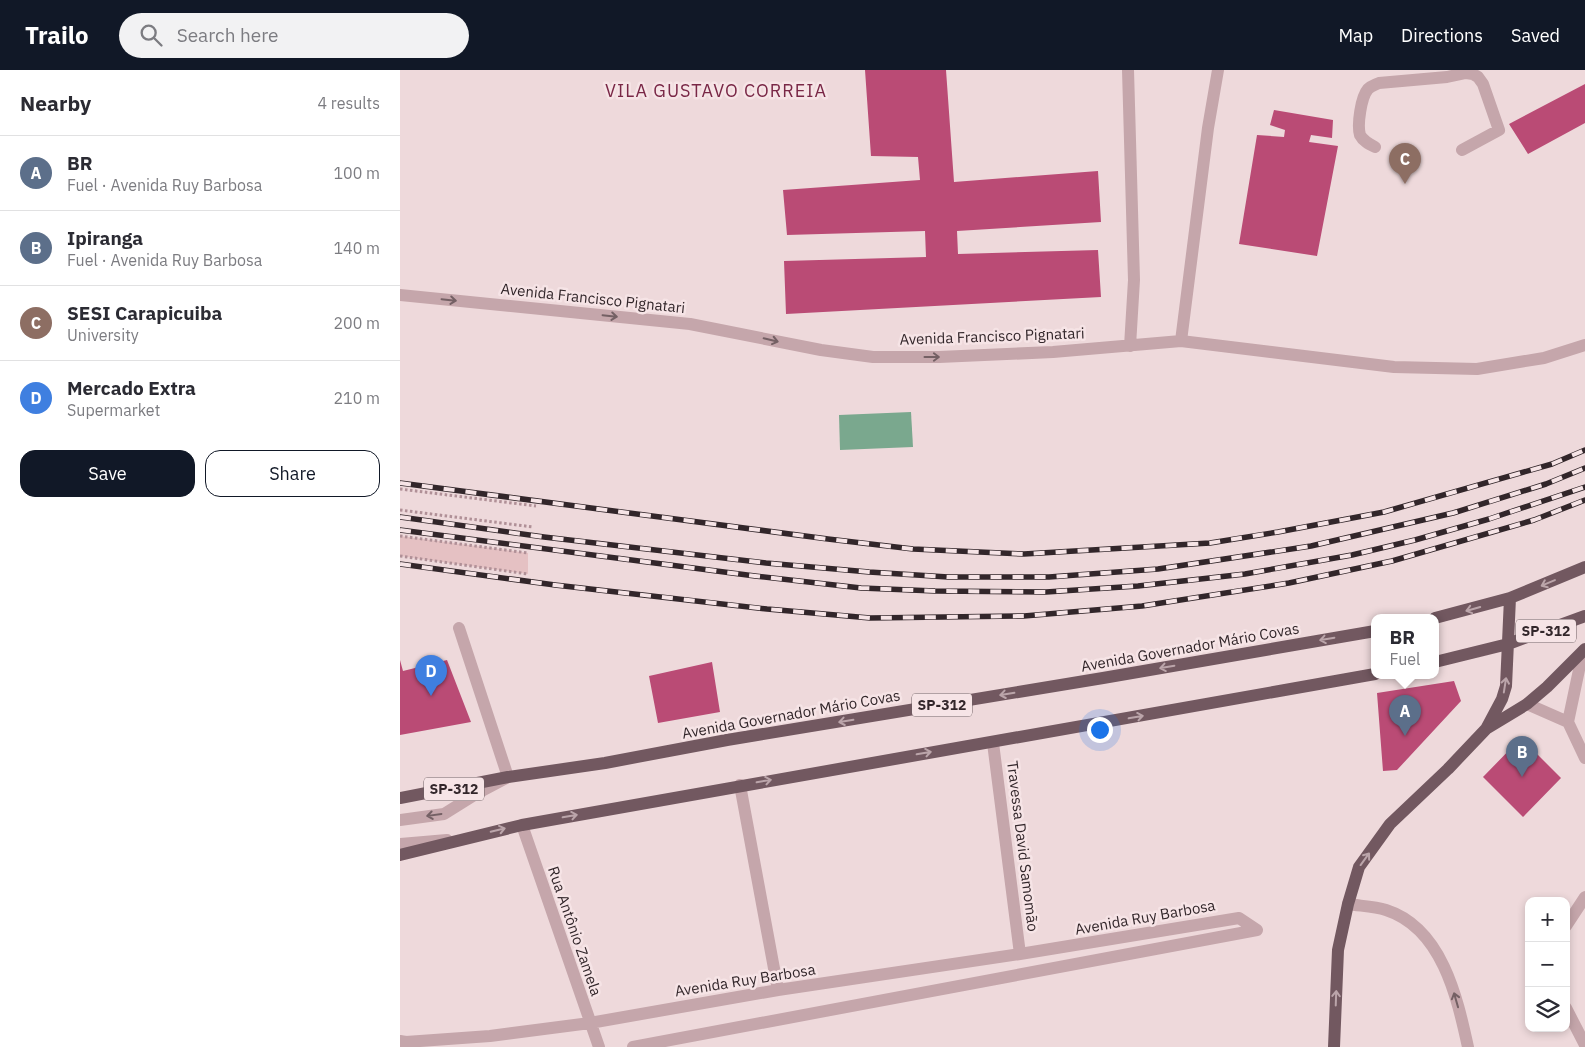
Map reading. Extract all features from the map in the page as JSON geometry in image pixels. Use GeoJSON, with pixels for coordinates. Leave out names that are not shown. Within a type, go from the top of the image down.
{"type":"FeatureCollection","features":[{"type":"Feature","properties":{"kind":"main road","name":"SP-312"},"geometry":{"type":"LineString","coordinates":[[1439,617],[1510,598],[1585,567]]}},
{"type":"Feature","properties":{"kind":"main road"},"geometry":{"type":"LineString","coordinates":[[1486,730],[1502,699],[1506,686],[1510,598]]}},
{"type":"Feature","properties":{"kind":"main road","name":"SP-312"},"geometry":{"type":"LineString","coordinates":[[1439,661],[1508,644],[1585,616]]}},
{"type":"Feature","properties":{"kind":"main road","name":"Avenida Governador Mário Covas"},"geometry":{"type":"LineString","coordinates":[[508,777],[605,763],[728,740],[1371,632]]}},
{"type":"Feature","properties":{"kind":"main road"},"geometry":{"type":"LineString","coordinates":[[1334,1047],[1338,950],[1348,904],[1359,867],[1390,824],[1486,730],[1528,704],[1584,650]]}},
{"type":"Feature","properties":{"kind":"main road"},"geometry":{"type":"LineString","coordinates":[[400,855],[522,824],[1371,675]]}},
{"type":"Feature","properties":{"kind":"main road","name":"SP-312"},"geometry":{"type":"LineString","coordinates":[[400,798],[508,777]]}},
{"type":"Feature","properties":{"kind":"street"},"geometry":{"type":"LineString","coordinates":[[1128,70],[1134,280],[1130,346]]}},
{"type":"Feature","properties":{"kind":"street"},"geometry":{"type":"LineString","coordinates":[[1181,341],[1208,128],[1218,70]]}},
{"type":"Feature","properties":{"kind":"street"},"geometry":{"type":"LineString","coordinates":[[1375,147],[1366,142],[1361,135],[1358,124],[1364,96],[1372,86],[1378,83],[1447,77],[1466,73],[1478,77],[1483,84],[1499,130],[1462,150]]}},
{"type":"Feature","properties":{"kind":"street","name":"Avenida Francisco Pignatari"},"geometry":{"type":"LineString","coordinates":[[400,295],[690,324],[821,350],[873,357],[1053,352],[1181,341],[1394,367],[1477,369],[1544,358],[1585,345]]}},
{"type":"Feature","properties":{"kind":"street"},"geometry":{"type":"LineString","coordinates":[[400,820],[444,814],[508,777],[459,628]]}},
{"type":"Feature","properties":{"kind":"street"},"geometry":{"type":"LineString","coordinates":[[1568,722],[1584,650]]}},
{"type":"Feature","properties":{"kind":"street"},"geometry":{"type":"LineString","coordinates":[[1528,704],[1568,722],[1582,744],[1585,758]]}},
{"type":"Feature","properties":{"kind":"street","name":"Travessa David Samomão"},"geometry":{"type":"LineString","coordinates":[[993,742],[1020,954]]}},
{"type":"Feature","properties":{"kind":"street"},"geometry":{"type":"LineString","coordinates":[[740,785],[778,990]]}},
{"type":"Feature","properties":{"kind":"street","name":"Rua Antônio Zamela"},"geometry":{"type":"LineString","coordinates":[[522,824],[599,1047]]}},
{"type":"Feature","properties":{"kind":"street"},"geometry":{"type":"LineString","coordinates":[[400,844],[465,838]]}},
{"type":"Feature","properties":{"kind":"street"},"geometry":{"type":"LineString","coordinates":[[1570,920],[1585,897]]}},
{"type":"Feature","properties":{"kind":"street"},"geometry":{"type":"LineString","coordinates":[[1348,904],[1386,910],[1403,918],[1427,939],[1438,955],[1451,983],[1468,1047]]}},
{"type":"Feature","properties":{"kind":"street","name":"Avenida Ruy Barbosa"},"geometry":{"type":"LineString","coordinates":[[405,1043],[490,1036],[590,1023],[778,990],[1020,954],[1239,918],[1257,930],[632,1047]]}},
{"type":"Feature","properties":{"kind":"street"},"geometry":{"type":"LineString","coordinates":[[1570,1016],[1585,1045]]}},
{"type":"Feature","properties":{"kind":"path"},"geometry":{"type":"LineString","coordinates":[[400,489],[536,506]]}},
{"type":"Feature","properties":{"kind":"path"},"geometry":{"type":"LineString","coordinates":[[400,510],[533,527]]}},
{"type":"Feature","properties":{"kind":"path"},"geometry":{"type":"LineString","coordinates":[[400,536],[528,553]]}},
{"type":"Feature","properties":{"kind":"path"},"geometry":{"type":"LineString","coordinates":[[400,556],[528,574]]}},
{"type":"Feature","properties":{"kind":"shaded area"},"geometry":{"type":"Polygon","coordinates":[[[911,412],[913,447],[840,450],[839,415],[911,412]]]}},
{"type":"Feature","properties":{"kind":"shaded area"},"geometry":{"type":"Polygon","coordinates":[[[400,536],[528,553],[528,574],[400,556],[400,536]]]}},
{"type":"Feature","properties":{"kind":"building"},"geometry":{"type":"Polygon","coordinates":[[[865,70],[946,70],[954,182],[1098,171],[1101,222],[957,231],[958,254],[1098,250],[1101,297],[786,314],[784,261],[926,257],[925,231],[787,235],[783,190],[920,180],[918,157],[871,156],[865,70]]]}},
{"type":"Feature","properties":{"kind":"building"},"geometry":{"type":"Polygon","coordinates":[[[1585,84],[1585,123],[1528,154],[1509,124],[1585,84]]]}},
{"type":"Feature","properties":{"kind":"building"},"geometry":{"type":"Polygon","coordinates":[[[1274,110],[1333,120],[1332,138],[1311,135],[1309,142],[1338,146],[1317,256],[1239,244],[1257,135],[1284,137],[1285,130],[1270,125],[1274,110]]]}},
{"type":"Feature","properties":{"kind":"building"},"geometry":{"type":"Polygon","coordinates":[[[400,660],[403,671],[447,660],[471,722],[400,735],[400,660]]]}},
{"type":"Feature","properties":{"kind":"building"},"geometry":{"type":"Polygon","coordinates":[[[712,662],[720,712],[658,723],[649,676],[712,662]]]}},
{"type":"Feature","properties":{"kind":"building"},"geometry":{"type":"Polygon","coordinates":[[[1454,681],[1461,701],[1397,770],[1383,771],[1377,693],[1454,681]]]}},
{"type":"Feature","properties":{"kind":"building"},"geometry":{"type":"Polygon","coordinates":[[[1521,738],[1561,778],[1523,817],[1483,777],[1521,738]]]}},
{"type":"Feature","properties":{"kind":"railway"},"geometry":{"type":"LineString","coordinates":[[400,483],[913,549],[1024,554],[1210,543],[1278,532],[1384,512],[1552,464],[1585,450]]}},
{"type":"Feature","properties":{"kind":"railway"},"geometry":{"type":"LineString","coordinates":[[400,517],[544,537],[766,563],[948,577],[1049,577],[1158,569],[1311,546],[1453,513],[1546,484],[1585,468]]}},
{"type":"Feature","properties":{"kind":"railway"},"geometry":{"type":"LineString","coordinates":[[400,530],[861,588],[1046,592],[1138,586],[1245,574],[1352,555],[1415,540],[1489,519],[1585,487]]}},
{"type":"Feature","properties":{"kind":"railway"},"geometry":{"type":"LineString","coordinates":[[400,564],[555,585],[767,609],[870,618],[1024,616],[1142,606],[1289,583],[1392,561],[1534,520],[1585,500]]}},
{"type":"Feature","properties":{"kind":"place","name":"SESI Carapicuiba"},"geometry":{"type":"Point","coordinates":[1405,184]}},
{"type":"Feature","properties":{"kind":"place","name":"Mercado Extra"},"geometry":{"type":"Point","coordinates":[431,696]}},
{"type":"Feature","properties":{"kind":"place","name":"BR"},"geometry":{"type":"Point","coordinates":[1405,736]}},
{"type":"Feature","properties":{"kind":"place","name":"Ipiranga"},"geometry":{"type":"Point","coordinates":[1522,777]}},
{"type":"Feature","properties":{"kind":"district","name":"VILA GUSTAVO CORREIA"},"geometry":{"type":"Point","coordinates":[716,90]}}]}
